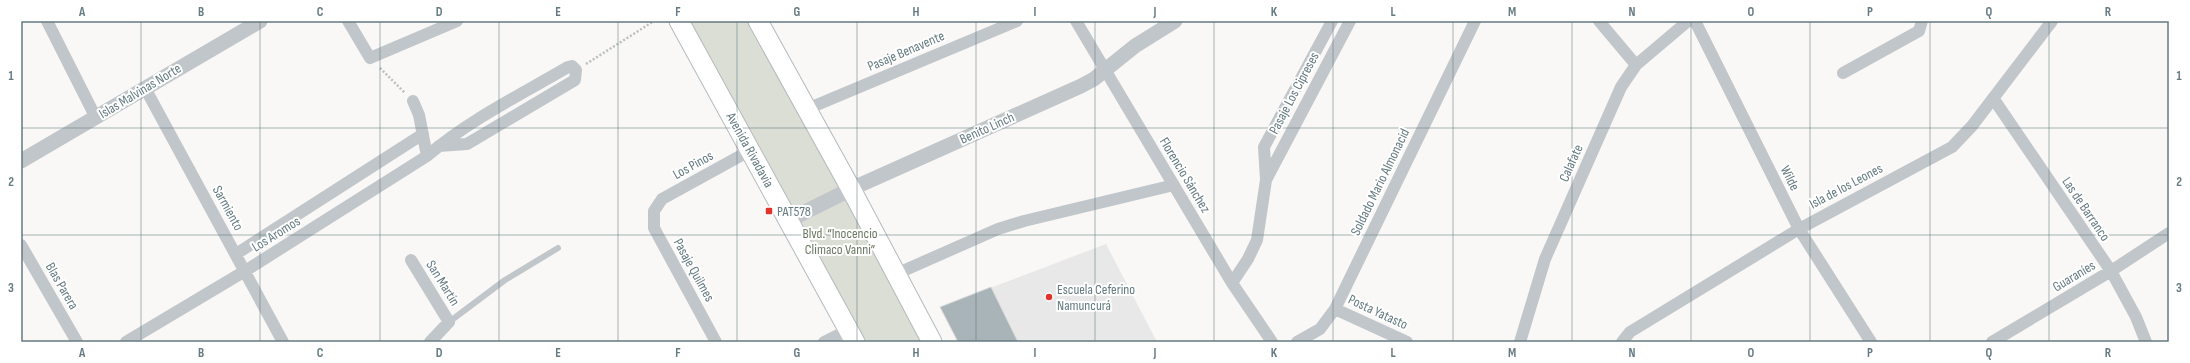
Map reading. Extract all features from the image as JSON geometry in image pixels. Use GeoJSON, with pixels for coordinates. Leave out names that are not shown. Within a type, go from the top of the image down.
{"type":"FeatureCollection","features":[{"type":"Feature","properties":{"kind":"main road","name":"Avenida Rivadavia"},"geometry":{"type":"LineString","coordinates":[[679,21],[790,220],[852,336]]}},
{"type":"Feature","properties":{"kind":"main road"},"geometry":{"type":"LineString","coordinates":[[758,21],[851,189],[932,342]]}},
{"type":"Feature","properties":{"kind":"street"},"geometry":{"type":"LineString","coordinates":[[47,21],[96,118]]}},
{"type":"Feature","properties":{"kind":"street","name":"Islas Malvinas Norte"},"geometry":{"type":"LineString","coordinates":[[21,161],[260,21]]}},
{"type":"Feature","properties":{"kind":"street"},"geometry":{"type":"LineString","coordinates":[[348,21],[370,58],[457,21]]}},
{"type":"Feature","properties":{"kind":"street","name":"Pasaje Benavente"},"geometry":{"type":"LineString","coordinates":[[807,109],[1017,21]]}},
{"type":"Feature","properties":{"kind":"street","name":"Florencio Sánchez"},"geometry":{"type":"LineString","coordinates":[[1076,21],[1232,283],[1272,342]]}},
{"type":"Feature","properties":{"kind":"street","name":"Benito Linch"},"geometry":{"type":"LineString","coordinates":[[790,220],[851,189],[1081,86],[1135,46],[1175,21]]}},
{"type":"Feature","properties":{"kind":"street","name":"Pasaje Los Cipreses"},"geometry":{"type":"LineString","coordinates":[[1232,283],[1248,259],[1257,240],[1266,180],[1264,147],[1332,21]]}},
{"type":"Feature","properties":{"kind":"street","name":"Pasaje Los Cipreses"},"geometry":{"type":"LineString","coordinates":[[1266,180],[1350,21]]}},
{"type":"Feature","properties":{"kind":"street","name":"Soldado Mario Almonacid"},"geometry":{"type":"LineString","coordinates":[[1298,342],[1320,329],[1335,309],[1475,21]]}},
{"type":"Feature","properties":{"kind":"street"},"geometry":{"type":"LineString","coordinates":[[1599,21],[1636,66]]}},
{"type":"Feature","properties":{"kind":"street","name":"Calafate"},"geometry":{"type":"LineString","coordinates":[[1520,342],[1545,259],[1621,87],[1636,66],[1688,21]]}},
{"type":"Feature","properties":{"kind":"street","name":"Wilde"},"geometry":{"type":"LineString","coordinates":[[1696,21],[1799,229],[1871,342]]}},
{"type":"Feature","properties":{"kind":"street","name":"Isla de los Leones"},"geometry":{"type":"LineString","coordinates":[[1622,342],[1630,332],[1799,229],[1952,147],[1972,126],[2052,21]]}},
{"type":"Feature","properties":{"kind":"street"},"geometry":{"type":"LineString","coordinates":[[1843,73],[1920,26]]}},
{"type":"Feature","properties":{"kind":"street","name":"Los Aromos"},"geometry":{"type":"LineString","coordinates":[[126,342],[245,271],[427,156],[439,146],[467,144],[575,80],[576,70]]}},
{"type":"Feature","properties":{"kind":"street","name":"Sarmiento"},"geometry":{"type":"LineString","coordinates":[[145,88],[283,342]]}},
{"type":"Feature","properties":{"kind":"street","name":"Las de Barranco"},"geometry":{"type":"LineString","coordinates":[[1993,98],[2111,271],[2136,317],[2146,342]]}},
{"type":"Feature","properties":{"kind":"street"},"geometry":{"type":"LineString","coordinates":[[413,101],[419,115],[427,156]]}},
{"type":"Feature","properties":{"kind":"street","name":"Los Aromos"},"geometry":{"type":"LineString","coordinates":[[236,254],[423,134]]}},
{"type":"Feature","properties":{"kind":"street","name":"Los Pinos"},"geometry":{"type":"LineString","coordinates":[[654,211],[662,199],[751,150]]}},
{"type":"Feature","properties":{"kind":"street"},"geometry":{"type":"LineString","coordinates":[[896,274],[998,230],[1024,221],[1174,185]]}},
{"type":"Feature","properties":{"kind":"street","name":"Pasaje Quilmes"},"geometry":{"type":"LineString","coordinates":[[654,211],[654,228],[716,342]]}},
{"type":"Feature","properties":{"kind":"street","name":"Guaraníes"},"geometry":{"type":"LineString","coordinates":[[1992,342],[2111,271],[2169,232]]}},
{"type":"Feature","properties":{"kind":"street","name":"Blas Parera"},"geometry":{"type":"LineString","coordinates":[[21,245],[77,342]]}},
{"type":"Feature","properties":{"kind":"street","name":"San Martín"},"geometry":{"type":"LineString","coordinates":[[411,260],[449,322]]}},
{"type":"Feature","properties":{"kind":"street","name":"Posta Yatasto"},"geometry":{"type":"LineString","coordinates":[[1335,309],[1407,342]]}},
{"type":"Feature","properties":{"kind":"street"},"geometry":{"type":"LineString","coordinates":[[430,342],[449,322]]}},
{"type":"Feature","properties":{"kind":"street"},"geometry":{"type":"LineString","coordinates":[[824,342],[852,336]]}},
{"type":"Feature","properties":{"kind":"lane"},"geometry":{"type":"LineString","coordinates":[[449,322],[505,280],[558,248]]}},
{"type":"Feature","properties":{"kind":"path"},"geometry":{"type":"LineString","coordinates":[[576,70],[654,21]]}},
{"type":"Feature","properties":{"kind":"path"},"geometry":{"type":"LineString","coordinates":[[370,58],[413,101]]}},
{"type":"Feature","properties":{"kind":"shaded area","name":"Escuela Ceferino Namuncurá"},"geometry":{"type":"Polygon","coordinates":[[[1106,244],[1157,342],[958,342],[940,307],[1106,244]]]}},
{"type":"Feature","properties":{"kind":"green space","name":"Blvd. “Inocencio Climaco Vanni”"},"geometry":{"type":"Polygon","coordinates":[[[679,21],[758,21],[932,342],[855,342],[679,21]]]}},
{"type":"Feature","properties":{"kind":"building"},"geometry":{"type":"Polygon","coordinates":[[[991,287],[1018,342],[958,342],[940,307],[991,287]]]}},
{"type":"Feature","properties":{"kind":"place","name":"PAT578"},"geometry":{"type":"Point","coordinates":[769,211]}},
{"type":"Feature","properties":{"kind":"place","name":"Escuela Ceferino Namuncurá"},"geometry":{"type":"Point","coordinates":[1049,297]}}]}
